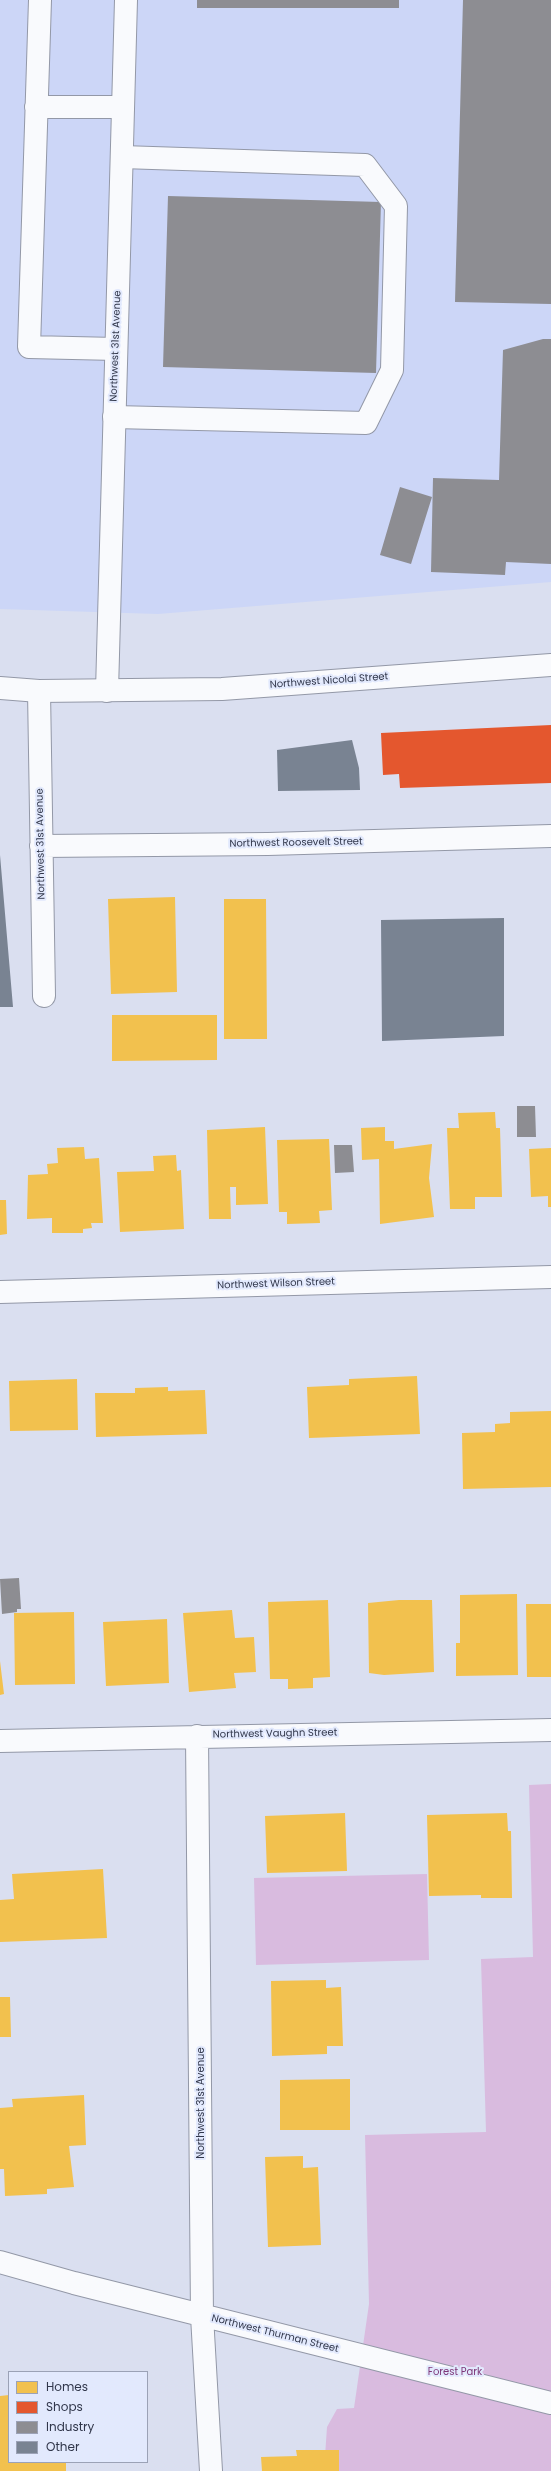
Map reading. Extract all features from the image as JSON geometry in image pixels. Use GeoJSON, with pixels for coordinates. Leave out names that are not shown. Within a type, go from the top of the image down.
{"type":"FeatureCollection","features":[{"type":"Feature","properties":{"kind":"street"},"geometry":{"type":"LineString","coordinates":[[40,0],[29,347],[116,349]]}},
{"type":"Feature","properties":{"kind":"street","name":"Northwest 31st Avenue"},"geometry":{"type":"LineString","coordinates":[[106,691],[126,0]]}},
{"type":"Feature","properties":{"kind":"street"},"geometry":{"type":"LineString","coordinates":[[36,107],[123,107]]}},
{"type":"Feature","properties":{"kind":"street"},"geometry":{"type":"LineString","coordinates":[[114,417],[366,423],[392,370],[396,206],[365,166],[122,157]]}},
{"type":"Feature","properties":{"kind":"street","name":"Northwest Nicolai Street"},"geometry":{"type":"LineString","coordinates":[[0,688],[39,691],[222,689],[551,665]]}},
{"type":"Feature","properties":{"kind":"street","name":"Northwest 31st Avenue"},"geometry":{"type":"LineString","coordinates":[[39,691],[44,996]]}},
{"type":"Feature","properties":{"kind":"street","name":"Northwest Roosevelt Street"},"geometry":{"type":"LineString","coordinates":[[41,846],[268,844],[551,836]]}},
{"type":"Feature","properties":{"kind":"street","name":"Northwest Wilson Street"},"geometry":{"type":"LineString","coordinates":[[0,1292],[551,1277]]}},
{"type":"Feature","properties":{"kind":"street","name":"Northwest Vaughn Street"},"geometry":{"type":"LineString","coordinates":[[0,1741],[551,1730]]}},
{"type":"Feature","properties":{"kind":"street","name":"Northwest 31st Avenue"},"geometry":{"type":"LineString","coordinates":[[197,1736],[202,2316],[211,2471]]}},
{"type":"Feature","properties":{"kind":"street","name":"Northwest Thurman Street"},"geometry":{"type":"LineString","coordinates":[[0,2262],[202,2316],[551,2403]]}},
{"type":"Feature","properties":{"kind":"shaded area"},"geometry":{"type":"Polygon","coordinates":[[[0,0],[551,0],[551,582],[158,614],[0,609],[0,0]]]}},
{"type":"Feature","properties":{"kind":"green space","name":"Forest Park"},"geometry":{"type":"Polygon","coordinates":[[[551,1784],[551,2471],[324,2471],[327,2427],[337,2409],[354,2408],[369,2304],[365,2135],[486,2132],[481,1959],[533,1957],[529,1785],[551,1784]]]}},
{"type":"Feature","properties":{"kind":"green space"},"geometry":{"type":"Polygon","coordinates":[[[427,1874],[429,1960],[256,1965],[254,1878],[427,1874]]]}},
{"type":"Feature","properties":{"kind":"building: Homes"},"geometry":{"type":"Polygon","coordinates":[[[175,897],[177,992],[111,994],[108,899],[175,897]]]}},
{"type":"Feature","properties":{"kind":"building: Homes"},"geometry":{"type":"Polygon","coordinates":[[[224,899],[266,899],[267,1039],[224,1039],[224,899]]]}},
{"type":"Feature","properties":{"kind":"building: Homes"},"geometry":{"type":"Polygon","coordinates":[[[112,1015],[217,1015],[217,1060],[112,1061],[112,1015]]]}},
{"type":"Feature","properties":{"kind":"building: Homes"},"geometry":{"type":"Polygon","coordinates":[[[495,1112],[496,1128],[500,1128],[502,1197],[475,1197],[475,1209],[450,1209],[447,1128],[459,1128],[458,1113],[495,1112]]]}},
{"type":"Feature","properties":{"kind":"building: Homes"},"geometry":{"type":"Polygon","coordinates":[[[265,1127],[268,1204],[236,1205],[236,1187],[230,1187],[231,1219],[209,1219],[207,1130],[265,1127]]]}},
{"type":"Feature","properties":{"kind":"building: Homes"},"geometry":{"type":"Polygon","coordinates":[[[385,1127],[385,1141],[394,1141],[394,1149],[432,1144],[429,1178],[434,1217],[380,1224],[379,1159],[362,1160],[361,1128],[385,1127]]]}},
{"type":"Feature","properties":{"kind":"building: Homes"},"geometry":{"type":"Polygon","coordinates":[[[329,1139],[332,1210],[319,1211],[320,1223],[287,1224],[287,1212],[279,1212],[277,1140],[329,1139]]]}},
{"type":"Feature","properties":{"kind":"building: Homes"},"geometry":{"type":"Polygon","coordinates":[[[84,1147],[85,1159],[99,1158],[103,1223],[91,1223],[92,1228],[83,1229],[83,1233],[52,1233],[52,1218],[27,1219],[28,1175],[48,1174],[47,1164],[58,1163],[57,1148],[84,1147]]]}},
{"type":"Feature","properties":{"kind":"building: Homes"},"geometry":{"type":"Polygon","coordinates":[[[551,1148],[551,1207],[548,1207],[548,1196],[531,1197],[529,1149],[551,1148]]]}},
{"type":"Feature","properties":{"kind":"building: Homes"},"geometry":{"type":"Polygon","coordinates":[[[176,1155],[177,1171],[181,1170],[184,1229],[120,1232],[117,1172],[154,1171],[153,1156],[176,1155]]]}},
{"type":"Feature","properties":{"kind":"building: Homes"},"geometry":{"type":"Polygon","coordinates":[[[0,1200],[6,1200],[7,1234],[0,1235],[0,1200]]]}},
{"type":"Feature","properties":{"kind":"building: Homes"},"geometry":{"type":"Polygon","coordinates":[[[417,1376],[420,1434],[309,1438],[307,1387],[349,1385],[349,1379],[417,1376]]]}},
{"type":"Feature","properties":{"kind":"building: Homes"},"geometry":{"type":"Polygon","coordinates":[[[77,1379],[78,1430],[10,1431],[9,1381],[77,1379]]]}},
{"type":"Feature","properties":{"kind":"building: Homes"},"geometry":{"type":"Polygon","coordinates":[[[168,1387],[168,1391],[205,1390],[207,1434],[96,1437],[95,1393],[135,1393],[135,1388],[168,1387]]]}},
{"type":"Feature","properties":{"kind":"building: Homes"},"geometry":{"type":"Polygon","coordinates":[[[551,1411],[551,1487],[463,1489],[462,1433],[495,1432],[495,1424],[510,1423],[510,1412],[551,1411]]]}},
{"type":"Feature","properties":{"kind":"building: Homes"},"geometry":{"type":"Polygon","coordinates":[[[517,1594],[518,1675],[456,1676],[456,1643],[460,1643],[460,1595],[517,1594]]]}},
{"type":"Feature","properties":{"kind":"building: Homes"},"geometry":{"type":"Polygon","coordinates":[[[328,1600],[330,1677],[313,1678],[313,1688],[288,1689],[288,1679],[270,1679],[268,1602],[328,1600]]]}},
{"type":"Feature","properties":{"kind":"building: Homes"},"geometry":{"type":"Polygon","coordinates":[[[399,1600],[432,1600],[434,1672],[384,1675],[369,1673],[368,1603],[399,1600]]]}},
{"type":"Feature","properties":{"kind":"building: Homes"},"geometry":{"type":"Polygon","coordinates":[[[526,1604],[551,1604],[551,1677],[527,1677],[526,1604]]]}},
{"type":"Feature","properties":{"kind":"building: Homes"},"geometry":{"type":"Polygon","coordinates":[[[232,1610],[235,1638],[254,1637],[256,1672],[234,1673],[236,1688],[189,1692],[183,1613],[232,1610]]]}},
{"type":"Feature","properties":{"kind":"building: Homes"},"geometry":{"type":"Polygon","coordinates":[[[74,1612],[75,1684],[15,1685],[14,1613],[74,1612]]]}},
{"type":"Feature","properties":{"kind":"building: Homes"},"geometry":{"type":"Polygon","coordinates":[[[167,1619],[169,1683],[106,1686],[103,1622],[167,1619]]]}},
{"type":"Feature","properties":{"kind":"building: Homes"},"geometry":{"type":"Polygon","coordinates":[[[0,1661],[4,1694],[0,1695],[0,1661]]]}},
{"type":"Feature","properties":{"kind":"building: Homes"},"geometry":{"type":"Polygon","coordinates":[[[345,1813],[347,1871],[267,1873],[265,1816],[345,1813]]]}},
{"type":"Feature","properties":{"kind":"building: Homes"},"geometry":{"type":"Polygon","coordinates":[[[507,1813],[508,1831],[511,1831],[512,1898],[481,1898],[481,1895],[429,1896],[427,1815],[507,1813]]]}},
{"type":"Feature","properties":{"kind":"building: Homes"},"geometry":{"type":"Polygon","coordinates":[[[103,1869],[107,1938],[0,1942],[0,1900],[14,1899],[12,1874],[103,1869]]]}},
{"type":"Feature","properties":{"kind":"building: Homes"},"geometry":{"type":"Polygon","coordinates":[[[326,1980],[326,1988],[341,1987],[343,2046],[327,2046],[327,2054],[272,2056],[271,1981],[326,1980]]]}},
{"type":"Feature","properties":{"kind":"building: Homes"},"geometry":{"type":"Polygon","coordinates":[[[0,1997],[10,1997],[11,2037],[0,2037],[0,1997]]]}},
{"type":"Feature","properties":{"kind":"building: Homes"},"geometry":{"type":"Polygon","coordinates":[[[350,2079],[350,2130],[280,2130],[280,2080],[350,2079]]]}},
{"type":"Feature","properties":{"kind":"building: Homes"},"geometry":{"type":"Polygon","coordinates":[[[84,2095],[86,2145],[69,2146],[74,2187],[47,2189],[47,2194],[5,2196],[4,2169],[0,2169],[0,2108],[13,2107],[12,2099],[84,2095]]]}},
{"type":"Feature","properties":{"kind":"building: Homes"},"geometry":{"type":"Polygon","coordinates":[[[303,2156],[303,2168],[318,2167],[321,2245],[268,2247],[265,2157],[303,2156]]]}},
{"type":"Feature","properties":{"kind":"building: Homes"},"geometry":{"type":"Polygon","coordinates":[[[8,2395],[8,2463],[66,2463],[66,2471],[0,2471],[0,2396],[8,2395]]]}},
{"type":"Feature","properties":{"kind":"building: Homes"},"geometry":{"type":"Polygon","coordinates":[[[296,2450],[339,2450],[339,2471],[262,2471],[261,2457],[297,2456],[296,2450]]]}},
{"type":"Feature","properties":{"kind":"building: Shops"},"geometry":{"type":"Polygon","coordinates":[[[551,725],[551,783],[400,788],[399,774],[383,775],[381,733],[551,725]]]}},
{"type":"Feature","properties":{"kind":"building: Industry"},"geometry":{"type":"Polygon","coordinates":[[[197,0],[399,0],[399,8],[197,8],[197,0]]]}},
{"type":"Feature","properties":{"kind":"building: Industry"},"geometry":{"type":"Polygon","coordinates":[[[463,0],[551,0],[551,304],[455,302],[463,0]]]}},
{"type":"Feature","properties":{"kind":"building: Industry"},"geometry":{"type":"Polygon","coordinates":[[[168,196],[381,202],[376,373],[163,367],[168,196]]]}},
{"type":"Feature","properties":{"kind":"building: Industry"},"geometry":{"type":"Polygon","coordinates":[[[543,339],[551,339],[551,564],[506,562],[505,575],[431,572],[433,478],[499,480],[503,350],[543,339]]]}},
{"type":"Feature","properties":{"kind":"building: Industry"},"geometry":{"type":"Polygon","coordinates":[[[400,487],[432,497],[411,564],[380,555],[400,487]]]}},
{"type":"Feature","properties":{"kind":"building: Industry"},"geometry":{"type":"Polygon","coordinates":[[[517,1106],[535,1106],[536,1137],[517,1137],[517,1106]]]}},
{"type":"Feature","properties":{"kind":"building: Industry"},"geometry":{"type":"Polygon","coordinates":[[[334,1145],[352,1145],[354,1172],[335,1173],[334,1145]]]}},
{"type":"Feature","properties":{"kind":"building: Industry"},"geometry":{"type":"Polygon","coordinates":[[[19,1578],[21,1609],[17,1609],[17,1612],[2,1614],[0,1579],[19,1578]]]}},
{"type":"Feature","properties":{"kind":"building: Other"},"geometry":{"type":"Polygon","coordinates":[[[352,740],[359,768],[360,790],[278,791],[277,750],[352,740]]]}},
{"type":"Feature","properties":{"kind":"building: Other"},"geometry":{"type":"Polygon","coordinates":[[[0,855],[13,1007],[0,1007],[0,855]]]}},
{"type":"Feature","properties":{"kind":"building: Other"},"geometry":{"type":"Polygon","coordinates":[[[504,918],[504,1036],[382,1041],[381,920],[504,918]]]}}]}
